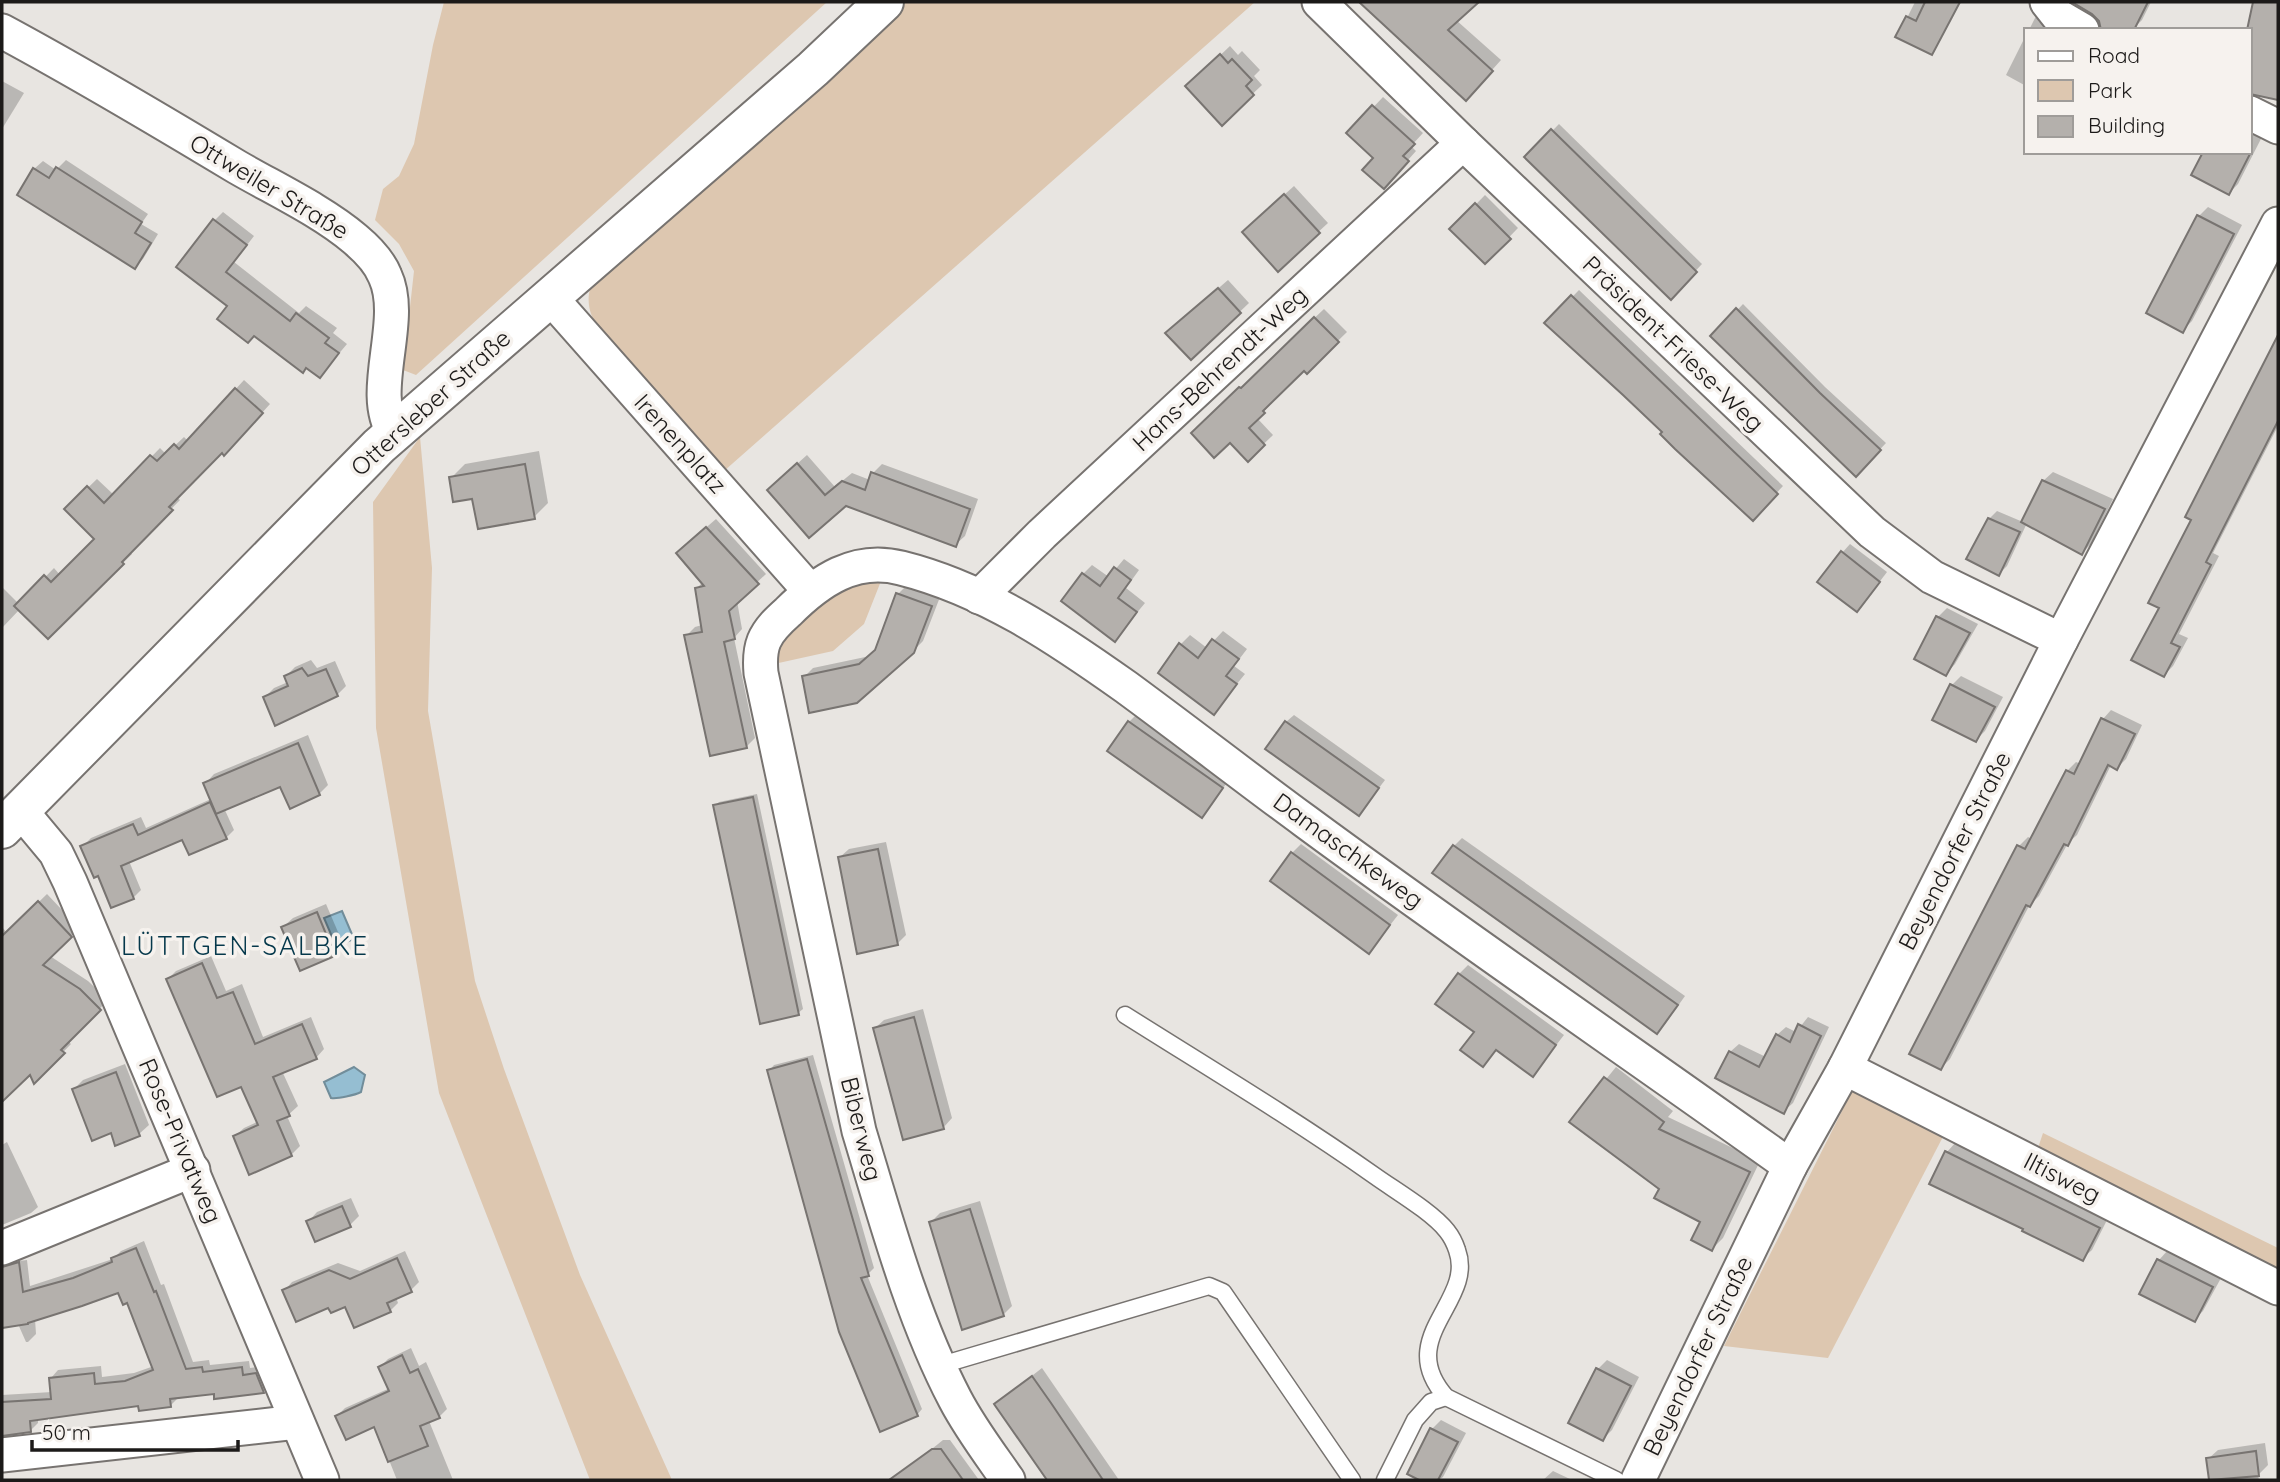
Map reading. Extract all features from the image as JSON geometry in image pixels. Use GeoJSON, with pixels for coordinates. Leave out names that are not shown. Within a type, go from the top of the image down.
{"type":"FeatureCollection","features":[{"type":"Feature","properties":{"kind":"main road","name":"Ottersleber Straße"},"geometry":{"type":"LineString","coordinates":[[11,820],[394,432],[813,69],[884,2]]}},
{"type":"Feature","properties":{"kind":"street","name":"Präsident-Friese-Weg"},"geometry":{"type":"LineString","coordinates":[[1319,2],[1463,143],[1872,532],[1932,577],[2061,640]]}},
{"type":"Feature","properties":{"kind":"street"},"geometry":{"type":"LineString","coordinates":[[2047,2],[2058,16],[2079,28]]}},
{"type":"Feature","properties":{"kind":"street","name":"Ottweiler Straße"},"geometry":{"type":"LineString","coordinates":[[2,30],[126,100],[330,222],[368,251],[378,263],[390,288],[391,314],[385,402],[386,421],[394,432]]}},
{"type":"Feature","properties":{"kind":"street"},"geometry":{"type":"LineString","coordinates":[[2252,114],[2278,127]]}},
{"type":"Feature","properties":{"kind":"street","name":"Hans-Behrendt-Weg"},"geometry":{"type":"LineString","coordinates":[[979,597],[1042,534],[1463,143]]}},
{"type":"Feature","properties":{"kind":"street","name":"Beyendorfer Straße"},"geometry":{"type":"LineString","coordinates":[[1638,1480],[1790,1166],[1845,1068],[2061,640],[2278,224]]}},
{"type":"Feature","properties":{"kind":"street","name":"Irenenplatz"},"geometry":{"type":"LineString","coordinates":[[550,297],[810,591]]}},
{"type":"Feature","properties":{"kind":"street","name":"Damaschkeweg"},"geometry":{"type":"LineString","coordinates":[[810,591],[848,570],[891,565],[929,577],[1011,611],[1084,658],[1306,822],[1790,1166]]}},
{"type":"Feature","properties":{"kind":"street","name":"Biberweg"},"geometry":{"type":"LineString","coordinates":[[810,591],[772,627],[764,641],[761,673],[859,1131],[887,1224],[939,1366],[962,1413],[1008,1480]]}},
{"type":"Feature","properties":{"kind":"street","name":"Rose-Privatweg"},"geometry":{"type":"LineString","coordinates":[[11,820],[51,847],[61,862],[322,1480]]}},
{"type":"Feature","properties":{"kind":"street","name":"Iltisweg"},"geometry":{"type":"LineString","coordinates":[[1845,1068],[2278,1288]]}},
{"type":"Feature","properties":{"kind":"street"},"geometry":{"type":"LineString","coordinates":[[2,1248],[193,1170]]}},
{"type":"Feature","properties":{"kind":"street"},"geometry":{"type":"LineString","coordinates":[[2,1455],[297,1422]]}},
{"type":"Feature","properties":{"kind":"lane"},"geometry":{"type":"LineString","coordinates":[[1125,1016],[1323,1139],[1420,1208],[1447,1231],[1457,1251],[1460,1267],[1454,1289],[1428,1345],[1428,1368],[1436,1385],[1446,1396],[1616,1480]]}},
{"type":"Feature","properties":{"kind":"lane"},"geometry":{"type":"LineString","coordinates":[[939,1366],[1209,1286],[1223,1292],[1352,1480]]}},
{"type":"Feature","properties":{"kind":"lane"},"geometry":{"type":"LineString","coordinates":[[1385,1480],[1415,1420],[1431,1402],[1446,1396]]}},
{"type":"Feature","properties":{"kind":"green space"},"geometry":{"type":"Polygon","coordinates":[[[444,2],[827,2],[416,375],[403,370],[414,271],[399,244],[375,220],[383,189],[399,176],[414,144],[444,2]]]}},
{"type":"Feature","properties":{"kind":"green space"},"geometry":{"type":"Polygon","coordinates":[[[906,2],[1255,2],[724,471],[601,333],[589,305],[589,291],[595,276],[845,59],[906,2]]]}},
{"type":"Feature","properties":{"kind":"green space"},"geometry":{"type":"Polygon","coordinates":[[[420,437],[432,568],[428,711],[475,981],[504,1069],[580,1275],[672,1480],[590,1480],[439,1093],[376,728],[373,502],[420,437]]]}},
{"type":"Feature","properties":{"kind":"green space"},"geometry":{"type":"Polygon","coordinates":[[[883,576],[864,624],[833,651],[774,664],[777,653],[794,630],[829,598],[850,584],[883,576]]]}},
{"type":"Feature","properties":{"kind":"green space"},"geometry":{"type":"Polygon","coordinates":[[[1857,1081],[1947,1129],[1828,1358],[1724,1346],[1857,1081]]]}},
{"type":"Feature","properties":{"kind":"green space"},"geometry":{"type":"Polygon","coordinates":[[[2043,1133],[2278,1248],[2278,1274],[2037,1151],[2043,1133]]]}},
{"type":"Feature","properties":{"kind":"water"},"geometry":{"type":"Polygon","coordinates":[[[342,911],[354,939],[336,946],[324,918],[342,911]]]}},
{"type":"Feature","properties":{"kind":"water"},"geometry":{"type":"Polygon","coordinates":[[[354,1067],[365,1075],[361,1092],[331,1098],[324,1082],[354,1067]]]}},
{"type":"Feature","properties":{"kind":"building"},"geometry":{"type":"Polygon","coordinates":[[[1359,2],[1479,2],[1448,30],[1493,71],[1466,101],[1359,2]]]}},
{"type":"Feature","properties":{"kind":"building"},"geometry":{"type":"Polygon","coordinates":[[[1925,2],[1960,2],[1932,55],[1895,37],[1906,16],[1916,21],[1925,2]]]}},
{"type":"Feature","properties":{"kind":"building"},"geometry":{"type":"Polygon","coordinates":[[[2072,2],[2148,2],[2135,28],[2101,28],[2099,21],[2072,2]]]}},
{"type":"Feature","properties":{"kind":"building"},"geometry":{"type":"Polygon","coordinates":[[[2253,2],[2278,2],[2278,100],[2252,94],[2252,28],[2247,28],[2253,2]]]}},
{"type":"Feature","properties":{"kind":"building"},"geometry":{"type":"Polygon","coordinates":[[[1220,54],[1228,63],[1232,59],[1252,80],[1246,86],[1254,95],[1222,126],[1185,86],[1220,54]]]}},
{"type":"Feature","properties":{"kind":"building"},"geometry":{"type":"Polygon","coordinates":[[[1372,105],[1415,144],[1403,156],[1409,161],[1384,189],[1362,170],[1373,158],[1346,133],[1372,105]]]}},
{"type":"Feature","properties":{"kind":"building"},"geometry":{"type":"Polygon","coordinates":[[[1551,129],[1697,272],[1671,300],[1524,157],[1551,129]]]}},
{"type":"Feature","properties":{"kind":"building"},"geometry":{"type":"Polygon","coordinates":[[[2202,154],[2250,154],[2229,195],[2191,175],[2202,154]]]}},
{"type":"Feature","properties":{"kind":"building"},"geometry":{"type":"Polygon","coordinates":[[[56,167],[142,222],[135,233],[151,243],[135,269],[17,195],[33,168],[49,178],[56,167]]]}},
{"type":"Feature","properties":{"kind":"building"},"geometry":{"type":"Polygon","coordinates":[[[1284,194],[1320,233],[1278,272],[1242,232],[1284,194]]]}},
{"type":"Feature","properties":{"kind":"building"},"geometry":{"type":"Polygon","coordinates":[[[1475,203],[1511,239],[1485,264],[1449,229],[1475,203]]]}},
{"type":"Feature","properties":{"kind":"building"},"geometry":{"type":"Polygon","coordinates":[[[2197,215],[2234,234],[2183,333],[2146,313],[2197,215]]]}},
{"type":"Feature","properties":{"kind":"building"},"geometry":{"type":"Polygon","coordinates":[[[213,219],[247,245],[226,272],[290,321],[296,313],[329,338],[325,343],[339,353],[320,378],[306,368],[303,373],[254,336],[248,343],[217,319],[227,306],[176,267],[213,219]]]}},
{"type":"Feature","properties":{"kind":"building"},"geometry":{"type":"Polygon","coordinates":[[[1218,288],[1241,313],[1191,360],[1165,333],[1218,288]]]}},
{"type":"Feature","properties":{"kind":"building"},"geometry":{"type":"Polygon","coordinates":[[[1571,295],[1778,494],[1753,521],[1544,323],[1571,295]]]}},
{"type":"Feature","properties":{"kind":"building"},"geometry":{"type":"Polygon","coordinates":[[[1736,308],[1881,450],[1856,477],[1710,336],[1736,308]]]}},
{"type":"Feature","properties":{"kind":"building"},"geometry":{"type":"Polygon","coordinates":[[[1314,317],[1339,342],[1307,374],[1304,371],[1249,428],[1265,445],[1248,462],[1230,443],[1214,458],[1191,433],[1314,317]]]}},
{"type":"Feature","properties":{"kind":"building"},"geometry":{"type":"Polygon","coordinates":[[[2278,335],[2278,421],[2206,562],[2211,565],[2171,643],[2180,647],[2164,677],[2131,660],[2159,608],[2148,603],[2191,520],[2185,517],[2278,335]]]}},
{"type":"Feature","properties":{"kind":"building"},"geometry":{"type":"Polygon","coordinates":[[[235,388],[263,413],[224,456],[222,453],[169,507],[173,510],[122,562],[124,564],[48,639],[14,606],[44,575],[51,582],[94,539],[64,509],[87,486],[104,503],[150,455],[157,461],[174,444],[179,449],[235,388]]]}},
{"type":"Feature","properties":{"kind":"building"},"geometry":{"type":"Polygon","coordinates":[[[797,463],[825,495],[842,481],[865,490],[871,472],[970,509],[956,547],[846,506],[809,538],[767,490],[797,463]]]}},
{"type":"Feature","properties":{"kind":"building"},"geometry":{"type":"Polygon","coordinates":[[[525,464],[535,519],[478,529],[472,499],[453,502],[449,477],[525,464]]]}},
{"type":"Feature","properties":{"kind":"building"},"geometry":{"type":"Polygon","coordinates":[[[2042,480],[2105,509],[2082,555],[2021,522],[2042,480]]]}},
{"type":"Feature","properties":{"kind":"building"},"geometry":{"type":"Polygon","coordinates":[[[1988,518],[2020,532],[1999,576],[1966,559],[1988,518]]]}},
{"type":"Feature","properties":{"kind":"building"},"geometry":{"type":"Polygon","coordinates":[[[706,527],[759,584],[729,611],[735,639],[724,642],[747,748],[710,756],[684,635],[702,632],[695,588],[704,586],[676,553],[706,527]]]}},
{"type":"Feature","properties":{"kind":"building"},"geometry":{"type":"Polygon","coordinates":[[[1841,551],[1880,582],[1857,612],[1817,582],[1841,551]]]}},
{"type":"Feature","properties":{"kind":"building"},"geometry":{"type":"Polygon","coordinates":[[[1114,567],[1131,580],[1118,598],[1137,612],[1115,642],[1061,601],[1082,573],[1100,586],[1114,567]]]}},
{"type":"Feature","properties":{"kind":"building"},"geometry":{"type":"Polygon","coordinates":[[[896,593],[932,606],[914,653],[857,703],[809,713],[802,676],[859,664],[875,650],[896,593]]]}},
{"type":"Feature","properties":{"kind":"building"},"geometry":{"type":"Polygon","coordinates":[[[1936,616],[1970,633],[1946,676],[1914,659],[1936,616]]]}},
{"type":"Feature","properties":{"kind":"building"},"geometry":{"type":"Polygon","coordinates":[[[1212,639],[1239,659],[1226,676],[1237,684],[1214,715],[1158,673],[1179,643],[1198,658],[1212,639]]]}},
{"type":"Feature","properties":{"kind":"building"},"geometry":{"type":"Polygon","coordinates":[[[302,668],[308,676],[326,669],[338,696],[275,726],[263,697],[288,686],[284,676],[302,668]]]}},
{"type":"Feature","properties":{"kind":"building"},"geometry":{"type":"Polygon","coordinates":[[[1950,684],[1995,707],[1976,742],[1932,720],[1950,684]]]}},
{"type":"Feature","properties":{"kind":"building"},"geometry":{"type":"Polygon","coordinates":[[[2101,718],[2135,734],[2117,770],[2108,765],[2068,846],[2064,844],[2030,907],[2026,905],[1941,1070],[1909,1054],[2017,845],[2025,849],[2066,770],[2074,774],[2101,718]]]}},
{"type":"Feature","properties":{"kind":"building"},"geometry":{"type":"Polygon","coordinates":[[[1128,721],[1223,788],[1202,818],[1107,751],[1128,721]]]}},
{"type":"Feature","properties":{"kind":"building"},"geometry":{"type":"Polygon","coordinates":[[[1285,721],[1379,788],[1359,816],[1265,749],[1285,721]]]}},
{"type":"Feature","properties":{"kind":"building"},"geometry":{"type":"Polygon","coordinates":[[[298,743],[320,795],[290,809],[280,787],[216,814],[203,783],[298,743]]]}},
{"type":"Feature","properties":{"kind":"building"},"geometry":{"type":"Polygon","coordinates":[[[753,797],[799,1015],[760,1024],[713,805],[753,797]]]}},
{"type":"Feature","properties":{"kind":"building"},"geometry":{"type":"Polygon","coordinates":[[[210,802],[227,839],[189,855],[182,840],[121,866],[134,899],[111,908],[98,876],[94,878],[80,846],[133,824],[138,835],[210,802]]]}},
{"type":"Feature","properties":{"kind":"building"},"geometry":{"type":"Polygon","coordinates":[[[1453,845],[1678,1005],[1657,1034],[1432,873],[1453,845]]]}},
{"type":"Feature","properties":{"kind":"building"},"geometry":{"type":"Polygon","coordinates":[[[878,849],[898,945],[857,954],[838,857],[878,849]]]}},
{"type":"Feature","properties":{"kind":"building"},"geometry":{"type":"Polygon","coordinates":[[[1291,852],[1390,925],[1369,954],[1270,881],[1291,852]]]}},
{"type":"Feature","properties":{"kind":"building"},"geometry":{"type":"Polygon","coordinates":[[[38,901],[72,937],[43,965],[80,989],[101,1010],[61,1050],[65,1053],[34,1084],[30,1075],[2,1102],[2,936],[38,901]]]}},
{"type":"Feature","properties":{"kind":"building"},"geometry":{"type":"Polygon","coordinates":[[[317,912],[335,956],[300,971],[281,927],[317,912]]]}},
{"type":"Feature","properties":{"kind":"building"},"geometry":{"type":"Polygon","coordinates":[[[202,963],[217,998],[233,992],[255,1044],[302,1024],[317,1059],[273,1077],[290,1116],[277,1121],[292,1156],[249,1175],[233,1136],[258,1125],[241,1087],[217,1097],[166,979],[202,963]]]}},
{"type":"Feature","properties":{"kind":"building"},"geometry":{"type":"Polygon","coordinates":[[[1458,973],[1556,1045],[1533,1077],[1496,1050],[1483,1067],[1460,1050],[1474,1032],[1435,1004],[1458,973]]]}},
{"type":"Feature","properties":{"kind":"building"},"geometry":{"type":"Polygon","coordinates":[[[914,1017],[944,1129],[903,1140],[873,1028],[914,1017]]]}},
{"type":"Feature","properties":{"kind":"building"},"geometry":{"type":"Polygon","coordinates":[[[1798,1024],[1821,1036],[1784,1114],[1715,1078],[1729,1051],[1759,1067],[1776,1034],[1790,1042],[1798,1024]]]}},
{"type":"Feature","properties":{"kind":"building"},"geometry":{"type":"Polygon","coordinates":[[[807,1059],[869,1276],[861,1278],[918,1416],[880,1432],[839,1332],[767,1070],[807,1059]]]}},
{"type":"Feature","properties":{"kind":"building"},"geometry":{"type":"Polygon","coordinates":[[[116,1072],[140,1136],[115,1146],[111,1133],[92,1141],[72,1089],[116,1072]]]}},
{"type":"Feature","properties":{"kind":"building"},"geometry":{"type":"Polygon","coordinates":[[[1604,1077],[1664,1122],[1659,1129],[1750,1172],[1712,1251],[1691,1240],[1700,1222],[1654,1198],[1659,1189],[1569,1122],[1604,1077]]]}},
{"type":"Feature","properties":{"kind":"building"},"geometry":{"type":"Polygon","coordinates":[[[1945,1151],[2100,1228],[2083,1261],[1929,1184],[1945,1151]]]}},
{"type":"Feature","properties":{"kind":"building"},"geometry":{"type":"Polygon","coordinates":[[[342,1206],[351,1227],[315,1242],[306,1221],[342,1206]]]}},
{"type":"Feature","properties":{"kind":"building"},"geometry":{"type":"Polygon","coordinates":[[[970,1209],[1004,1316],[962,1330],[929,1222],[970,1209]]]}},
{"type":"Feature","properties":{"kind":"building"},"geometry":{"type":"Polygon","coordinates":[[[136,1248],[186,1369],[202,1367],[203,1372],[242,1367],[243,1375],[256,1373],[264,1393],[214,1399],[214,1394],[170,1399],[171,1407],[139,1411],[138,1406],[30,1421],[31,1432],[2,1436],[2,1402],[51,1399],[49,1378],[94,1373],[95,1384],[125,1381],[153,1370],[127,1303],[123,1305],[118,1293],[28,1324],[2,1328],[2,1267],[19,1262],[23,1292],[73,1278],[112,1262],[111,1258],[136,1248]]]}},
{"type":"Feature","properties":{"kind":"building"},"geometry":{"type":"Polygon","coordinates":[[[397,1258],[412,1292],[387,1303],[391,1312],[354,1328],[345,1307],[331,1313],[328,1308],[296,1322],[282,1290],[329,1270],[350,1279],[397,1258]]]}},
{"type":"Feature","properties":{"kind":"building"},"geometry":{"type":"Polygon","coordinates":[[[2157,1259],[2213,1287],[2195,1322],[2139,1294],[2157,1259]]]}},
{"type":"Feature","properties":{"kind":"building"},"geometry":{"type":"Polygon","coordinates":[[[402,1355],[410,1373],[418,1369],[440,1418],[420,1426],[428,1446],[388,1462],[374,1427],[346,1440],[335,1416],[389,1391],[378,1367],[402,1355]]]}},
{"type":"Feature","properties":{"kind":"building"},"geometry":{"type":"Polygon","coordinates":[[[1596,1368],[1631,1386],[1603,1441],[1568,1423],[1596,1368]]]}},
{"type":"Feature","properties":{"kind":"building"},"geometry":{"type":"Polygon","coordinates":[[[1032,1376],[1103,1480],[1047,1480],[994,1404],[1032,1376]]]}},
{"type":"Feature","properties":{"kind":"building"},"geometry":{"type":"Polygon","coordinates":[[[1430,1428],[1458,1442],[1438,1480],[1419,1480],[1407,1474],[1430,1428]]]}},
{"type":"Feature","properties":{"kind":"building"},"geometry":{"type":"Polygon","coordinates":[[[932,1449],[941,1449],[963,1480],[889,1480],[932,1449]]]}},
{"type":"Feature","properties":{"kind":"building"},"geometry":{"type":"Polygon","coordinates":[[[2256,1451],[2259,1476],[2209,1480],[2206,1458],[2256,1451]]]}},
{"type":"Feature","properties":{"kind":"district","name":"LÜTTGEN-SALBKE"},"geometry":{"type":"Point","coordinates":[245,946]}}]}
